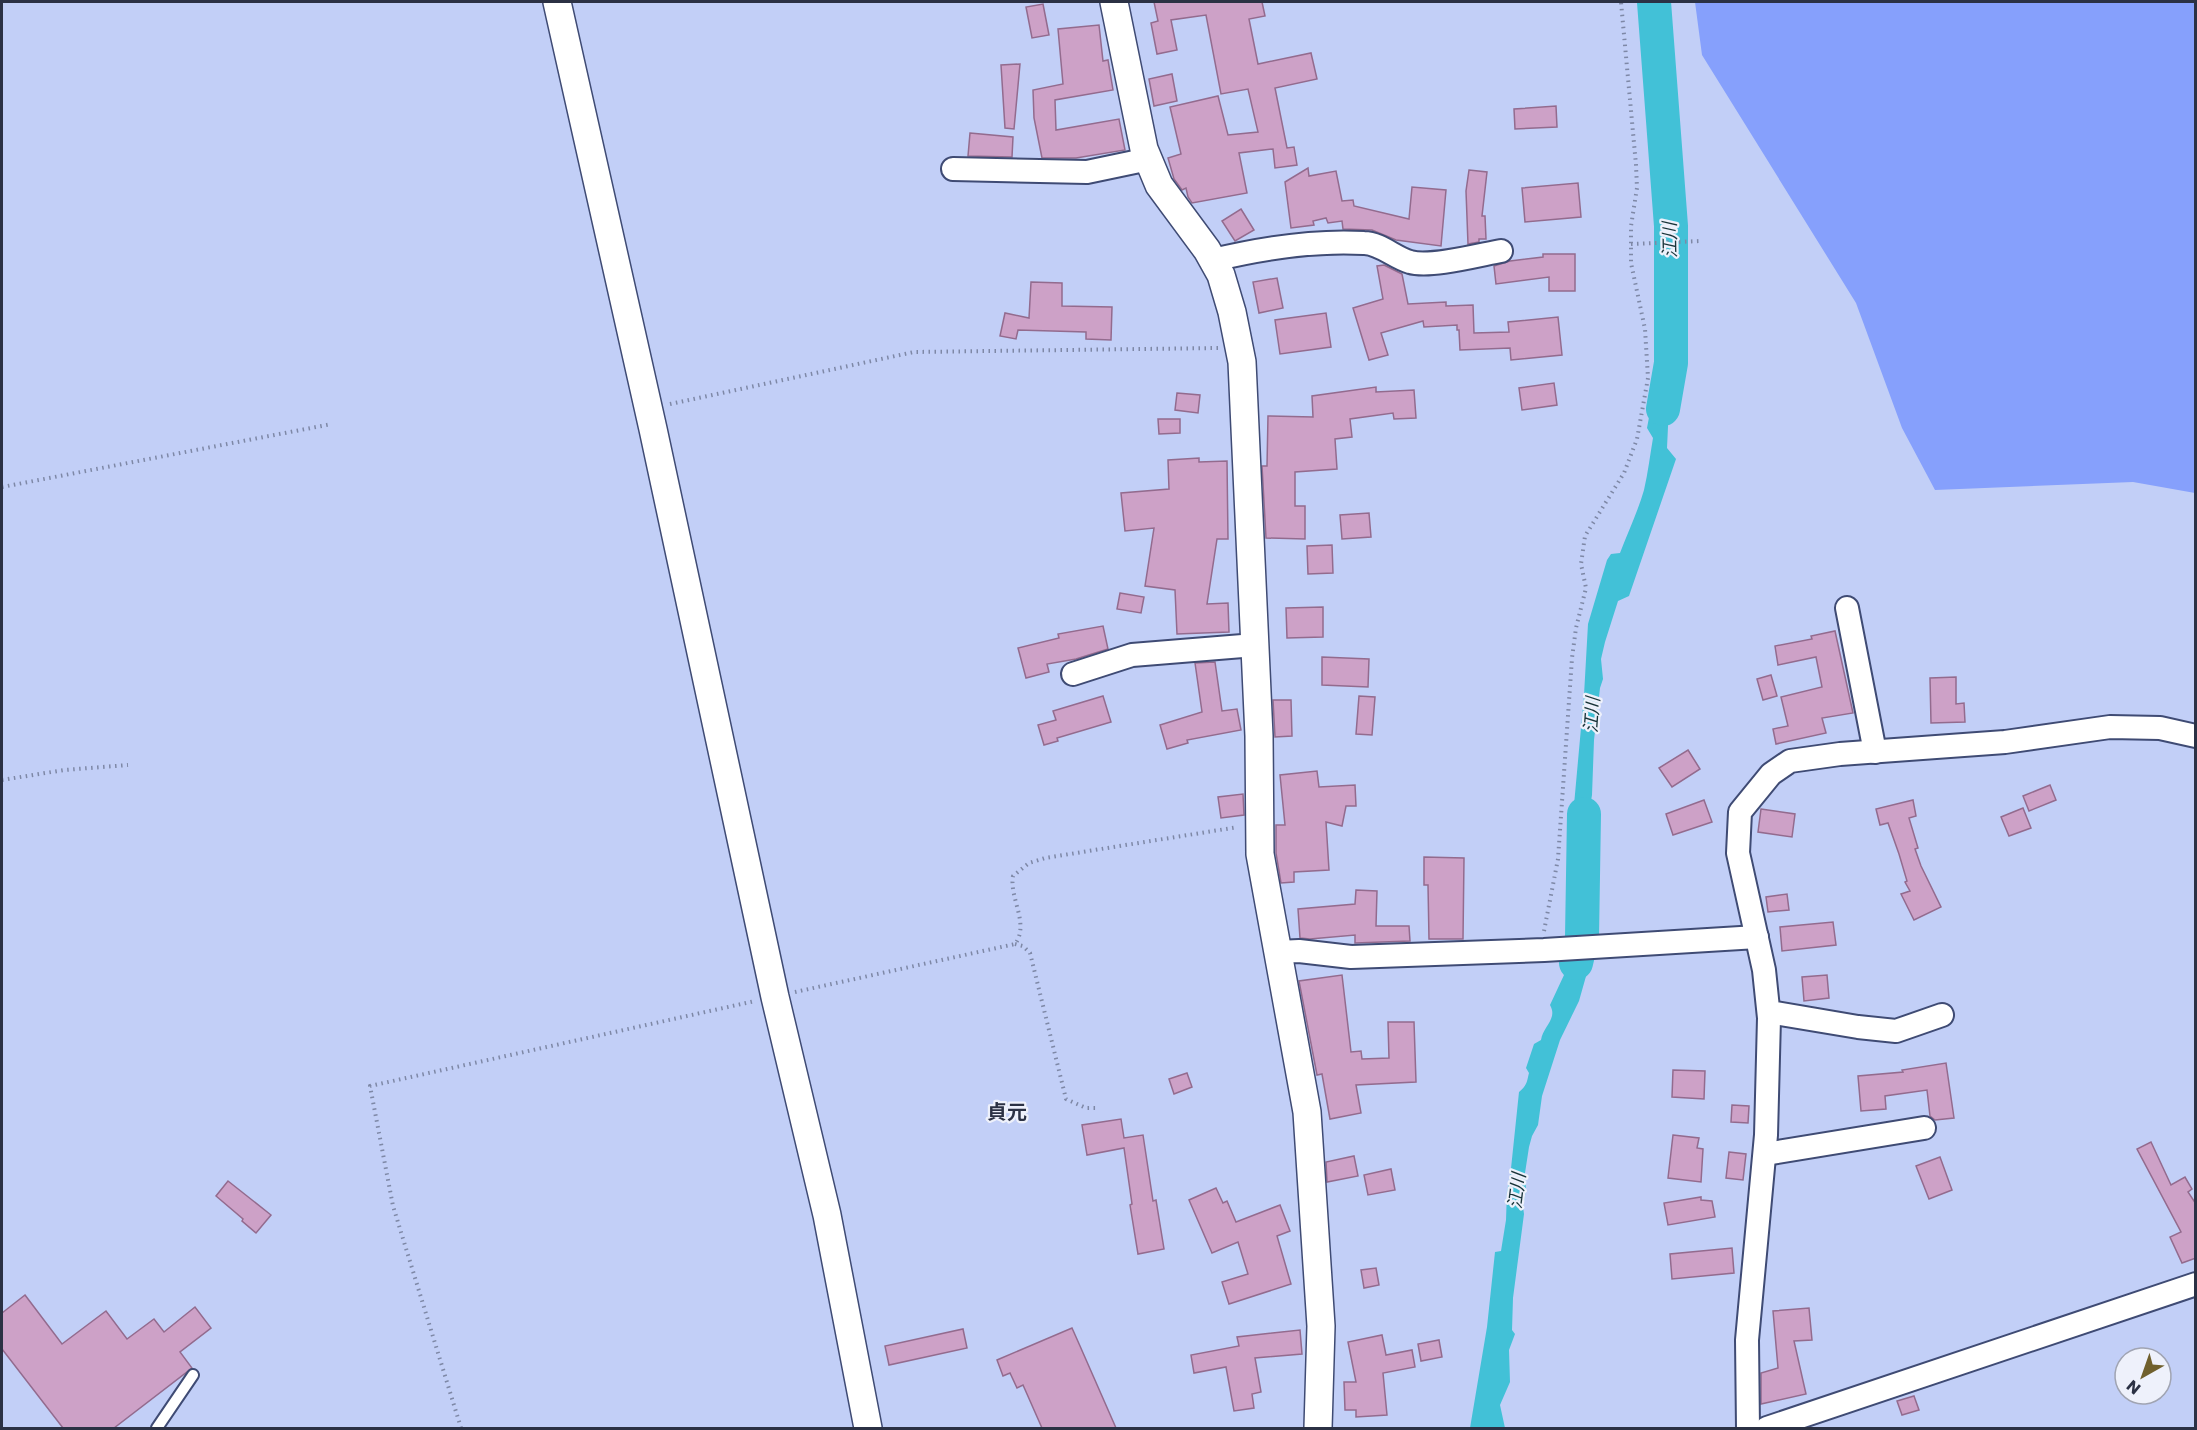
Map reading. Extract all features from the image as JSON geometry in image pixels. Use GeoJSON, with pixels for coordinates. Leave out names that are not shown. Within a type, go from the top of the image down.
{"type":"FeatureCollection","features":[{"type":"Feature","properties":{"kind":"street"},"geometry":{"type":"LineString","coordinates":[[557,2],[649,408],[775,997],[827,1215],[868,1428]]}},
{"type":"Feature","properties":{"kind":"street"},"geometry":{"type":"LineString","coordinates":[[1114,2],[1144,149],[1159,185],[1208,249],[1221,274],[1232,312],[1242,362],[1259,736],[1260,854],[1307,1112],[1321,1326],[1318,1428]]}},
{"type":"Feature","properties":{"kind":"street"},"geometry":{"type":"LineString","coordinates":[[953,169],[1087,172],[1149,159]]}},
{"type":"Feature","properties":{"kind":"street"},"geometry":{"type":"LineString","coordinates":[[1213,260],[1250,251],[1321,242],[1368,243],[1412,263],[1429,264],[1501,250]]}},
{"type":"Feature","properties":{"kind":"street"},"geometry":{"type":"LineString","coordinates":[[1847,608],[1875,752]]}},
{"type":"Feature","properties":{"kind":"street"},"geometry":{"type":"LineString","coordinates":[[1073,674],[1132,655],[1255,645]]}},
{"type":"Feature","properties":{"kind":"street"},"geometry":{"type":"LineString","coordinates":[[1748,1428],[1747,1340],[1764,1154],[1768,1012],[1764,970],[1738,853],[1740,812],[1771,774],[1790,761],[2005,742],[2110,727],[2160,729],[2196,736]]}},
{"type":"Feature","properties":{"kind":"street"},"geometry":{"type":"LineString","coordinates":[[1278,952],[1299,951],[1351,957],[1542,950],[1757,937]]}},
{"type":"Feature","properties":{"kind":"street"},"geometry":{"type":"LineString","coordinates":[[1768,1012],[1896,1031],[1942,1015]]}},
{"type":"Feature","properties":{"kind":"street"},"geometry":{"type":"LineString","coordinates":[[1764,1154],[1924,1128]]}},
{"type":"Feature","properties":{"kind":"street"},"geometry":{"type":"LineString","coordinates":[[1767,1428],[2196,1284]]}},
{"type":"Feature","properties":{"kind":"lane"},"geometry":{"type":"LineString","coordinates":[[157,1428],[193,1375]]}},
{"type":"Feature","properties":{"kind":"path"},"geometry":{"type":"LineString","coordinates":[[1542,950],[1558,859],[1572,658],[1576,628],[1586,588],[1581,564],[1585,536],[1624,473],[1637,439],[1648,378],[1645,329],[1631,262],[1634,243],[1631,226],[1636,188],[1636,165],[1621,2]]}},
{"type":"Feature","properties":{"kind":"path"},"geometry":{"type":"LineString","coordinates":[[1634,243],[1700,241]]}},
{"type":"Feature","properties":{"kind":"path"},"geometry":{"type":"LineString","coordinates":[[649,408],[914,352],[1239,348]]}},
{"type":"Feature","properties":{"kind":"path"},"geometry":{"type":"LineString","coordinates":[[2,487],[332,424]]}},
{"type":"Feature","properties":{"kind":"path"},"geometry":{"type":"LineString","coordinates":[[2,780],[128,765]]}},
{"type":"Feature","properties":{"kind":"path"},"geometry":{"type":"LineString","coordinates":[[1015,944],[1020,938],[1021,925],[1011,886],[1013,876],[1029,863],[1045,858],[1260,824]]}},
{"type":"Feature","properties":{"kind":"path"},"geometry":{"type":"LineString","coordinates":[[461,1428],[393,1206],[370,1086],[1015,944],[1023,946],[1030,952],[1066,1099],[1086,1108],[1099,1108]]}},
{"type":"Feature","properties":{"kind":"shaded area"},"geometry":{"type":"Polygon","coordinates":[[[1695,2],[2195,2],[2195,493],[2133,482],[1935,490],[1902,428],[1856,303],[1702,55],[1695,2]]]}},
{"type":"Feature","properties":{"kind":"water"},"geometry":{"type":"Polygon","coordinates":[[[1671,363],[1667,448],[1676,459],[1629,596],[1618,601],[1601,659],[1603,679],[1594,740],[1586,856],[1582,860],[1572,855],[1571,838],[1588,624],[1607,560],[1611,554],[1620,553],[1642,498],[1653,438],[1647,428],[1657,375],[1664,374],[1671,363]]]}},
{"type":"Feature","properties":{"kind":"water"},"geometry":{"type":"Polygon","coordinates":[[[1582,916],[1590,923],[1590,941],[1575,941],[1577,919],[1582,916]]]}},
{"type":"Feature","properties":{"kind":"water"},"geometry":{"type":"Polygon","coordinates":[[[1592,955],[1579,1001],[1560,1040],[1542,1096],[1538,1125],[1529,1147],[1525,1173],[1524,1214],[1513,1298],[1512,1330],[1515,1334],[1509,1350],[1510,1382],[1500,1405],[1505,1428],[1470,1428],[1487,1327],[1495,1252],[1501,1251],[1506,1220],[1507,1191],[1519,1092],[1527,1081],[1529,1073],[1526,1068],[1534,1044],[1541,1040],[1551,1019],[1550,1005],[1564,975],[1563,957],[1592,955]]]}},
{"type":"Feature","properties":{"kind":"building"},"geometry":{"type":"Polygon","coordinates":[[[1154,2],[1262,2],[1265,16],[1249,19],[1258,64],[1311,53],[1317,79],[1275,88],[1287,148],[1294,147],[1297,165],[1275,168],[1273,149],[1239,153],[1247,193],[1192,203],[1186,188],[1182,190],[1174,179],[1168,158],[1181,154],[1170,107],[1218,96],[1228,135],[1258,132],[1248,89],[1221,94],[1206,15],[1171,20],[1177,50],[1157,54],[1151,23],[1158,21],[1154,2]]]}},
{"type":"Feature","properties":{"kind":"building"},"geometry":{"type":"Polygon","coordinates":[[[1043,4],[1049,35],[1032,38],[1026,7],[1043,4]]]}},
{"type":"Feature","properties":{"kind":"building"},"geometry":{"type":"Polygon","coordinates":[[[1099,25],[1103,61],[1108,60],[1113,90],[1055,100],[1056,130],[1119,119],[1125,150],[1076,158],[1042,158],[1034,118],[1033,90],[1063,84],[1058,29],[1099,25]]]}},
{"type":"Feature","properties":{"kind":"building"},"geometry":{"type":"Polygon","coordinates":[[[1020,64],[1014,129],[1005,128],[1001,65],[1020,64]]]}},
{"type":"Feature","properties":{"kind":"building"},"geometry":{"type":"Polygon","coordinates":[[[1172,74],[1177,101],[1154,106],[1149,79],[1172,74]]]}},
{"type":"Feature","properties":{"kind":"building"},"geometry":{"type":"Polygon","coordinates":[[[1556,106],[1557,127],[1515,129],[1514,109],[1556,106]]]}},
{"type":"Feature","properties":{"kind":"building"},"geometry":{"type":"Polygon","coordinates":[[[970,133],[1013,137],[1012,157],[968,156],[970,133]]]}},
{"type":"Feature","properties":{"kind":"building"},"geometry":{"type":"Polygon","coordinates":[[[1308,168],[1309,176],[1336,171],[1342,201],[1353,200],[1354,206],[1409,219],[1412,187],[1446,190],[1441,246],[1396,240],[1372,230],[1343,229],[1342,221],[1328,223],[1326,218],[1313,221],[1314,225],[1291,228],[1285,182],[1308,168]]]}},
{"type":"Feature","properties":{"kind":"building"},"geometry":{"type":"Polygon","coordinates":[[[1469,170],[1487,172],[1482,216],[1485,216],[1486,239],[1479,239],[1479,242],[1468,244],[1466,191],[1469,170]]]}},
{"type":"Feature","properties":{"kind":"building"},"geometry":{"type":"Polygon","coordinates":[[[1578,183],[1581,217],[1525,222],[1522,188],[1578,183]]]}},
{"type":"Feature","properties":{"kind":"building"},"geometry":{"type":"Polygon","coordinates":[[[1241,209],[1254,230],[1235,241],[1222,221],[1241,209]]]}},
{"type":"Feature","properties":{"kind":"building"},"geometry":{"type":"Polygon","coordinates":[[[1543,254],[1575,254],[1575,291],[1549,291],[1549,277],[1496,284],[1494,266],[1510,261],[1543,257],[1543,254]]]}},
{"type":"Feature","properties":{"kind":"building"},"geometry":{"type":"Polygon","coordinates":[[[1384,265],[1402,274],[1408,304],[1446,302],[1446,306],[1473,305],[1474,333],[1509,332],[1508,322],[1558,317],[1562,355],[1511,360],[1510,348],[1460,350],[1457,325],[1424,327],[1423,321],[1381,333],[1388,355],[1369,360],[1353,308],[1383,299],[1377,266],[1384,265]]]}},
{"type":"Feature","properties":{"kind":"building"},"geometry":{"type":"Polygon","coordinates":[[[1277,278],[1283,308],[1259,313],[1253,282],[1277,278]]]}},
{"type":"Feature","properties":{"kind":"building"},"geometry":{"type":"Polygon","coordinates":[[[1031,282],[1062,283],[1062,306],[1112,307],[1111,340],[1086,339],[1086,332],[1018,330],[1016,339],[1000,336],[1005,313],[1029,318],[1031,282]]]}},
{"type":"Feature","properties":{"kind":"building"},"geometry":{"type":"Polygon","coordinates":[[[1326,313],[1331,347],[1280,354],[1275,320],[1326,313]]]}},
{"type":"Feature","properties":{"kind":"building"},"geometry":{"type":"Polygon","coordinates":[[[1554,383],[1557,405],[1522,410],[1519,388],[1554,383]]]}},
{"type":"Feature","properties":{"kind":"building"},"geometry":{"type":"Polygon","coordinates":[[[1376,387],[1376,392],[1414,390],[1416,418],[1394,419],[1393,413],[1350,419],[1352,437],[1335,439],[1337,469],[1295,472],[1295,506],[1305,506],[1305,539],[1266,538],[1262,466],[1267,466],[1268,416],[1313,417],[1312,396],[1376,387]]]}},
{"type":"Feature","properties":{"kind":"building"},"geometry":{"type":"Polygon","coordinates":[[[1177,393],[1200,395],[1198,413],[1175,410],[1177,393]]]}},
{"type":"Feature","properties":{"kind":"building"},"geometry":{"type":"Polygon","coordinates":[[[1158,419],[1180,419],[1180,433],[1159,434],[1158,419]]]}},
{"type":"Feature","properties":{"kind":"building"},"geometry":{"type":"Polygon","coordinates":[[[1199,458],[1199,462],[1227,461],[1228,539],[1217,539],[1207,604],[1228,603],[1229,632],[1177,634],[1175,590],[1145,586],[1154,528],[1125,531],[1121,493],[1169,489],[1168,460],[1199,458]]]}},
{"type":"Feature","properties":{"kind":"building"},"geometry":{"type":"Polygon","coordinates":[[[1369,513],[1371,537],[1342,539],[1340,515],[1369,513]]]}},
{"type":"Feature","properties":{"kind":"building"},"geometry":{"type":"Polygon","coordinates":[[[1332,545],[1333,573],[1308,574],[1307,546],[1332,545]]]}},
{"type":"Feature","properties":{"kind":"building"},"geometry":{"type":"Polygon","coordinates":[[[1120,593],[1144,597],[1141,613],[1117,609],[1120,593]]]}},
{"type":"Feature","properties":{"kind":"building"},"geometry":{"type":"Polygon","coordinates":[[[1323,607],[1323,637],[1287,638],[1286,608],[1323,607]]]}},
{"type":"Feature","properties":{"kind":"building"},"geometry":{"type":"Polygon","coordinates":[[[1103,626],[1108,649],[1076,659],[1047,664],[1049,672],[1026,678],[1018,648],[1059,638],[1058,634],[1103,626]]]}},
{"type":"Feature","properties":{"kind":"building"},"geometry":{"type":"Polygon","coordinates":[[[1835,631],[1853,713],[1822,718],[1826,733],[1776,744],[1773,729],[1788,726],[1781,697],[1822,687],[1816,657],[1778,665],[1775,646],[1812,639],[1811,636],[1835,631]]]}},
{"type":"Feature","properties":{"kind":"building"},"geometry":{"type":"Polygon","coordinates":[[[1322,657],[1369,659],[1368,687],[1322,685],[1322,657]]]}},
{"type":"Feature","properties":{"kind":"building"},"geometry":{"type":"Polygon","coordinates":[[[1215,662],[1222,711],[1237,709],[1241,730],[1187,740],[1188,743],[1167,749],[1160,725],[1202,712],[1195,663],[1215,662]]]}},
{"type":"Feature","properties":{"kind":"building"},"geometry":{"type":"Polygon","coordinates":[[[1771,675],[1777,696],[1763,700],[1757,679],[1771,675]]]}},
{"type":"Feature","properties":{"kind":"building"},"geometry":{"type":"Polygon","coordinates":[[[1956,677],[1956,704],[1964,703],[1965,722],[1931,723],[1930,678],[1956,677]]]}},
{"type":"Feature","properties":{"kind":"building"},"geometry":{"type":"Polygon","coordinates":[[[1103,696],[1111,722],[1057,738],[1058,741],[1044,745],[1038,725],[1056,720],[1053,711],[1103,696]]]}},
{"type":"Feature","properties":{"kind":"building"},"geometry":{"type":"Polygon","coordinates":[[[1359,696],[1375,697],[1372,735],[1356,734],[1359,696]]]}},
{"type":"Feature","properties":{"kind":"building"},"geometry":{"type":"Polygon","coordinates":[[[1273,700],[1291,700],[1292,736],[1275,737],[1273,700]]]}},
{"type":"Feature","properties":{"kind":"building"},"geometry":{"type":"Polygon","coordinates":[[[1688,750],[1700,769],[1672,787],[1659,768],[1688,750]]]}},
{"type":"Feature","properties":{"kind":"building"},"geometry":{"type":"Polygon","coordinates":[[[1317,771],[1319,787],[1355,785],[1356,806],[1346,806],[1342,826],[1326,822],[1329,870],[1294,872],[1294,882],[1281,883],[1276,853],[1276,825],[1285,825],[1280,775],[1317,771]]]}},
{"type":"Feature","properties":{"kind":"building"},"geometry":{"type":"Polygon","coordinates":[[[2050,785],[2056,800],[2029,811],[2023,796],[2050,785]]]}},
{"type":"Feature","properties":{"kind":"building"},"geometry":{"type":"Polygon","coordinates":[[[1243,794],[1244,815],[1221,818],[1218,797],[1243,794]]]}},
{"type":"Feature","properties":{"kind":"building"},"geometry":{"type":"Polygon","coordinates":[[[1704,800],[1712,822],[1673,835],[1666,814],[1704,800]]]}},
{"type":"Feature","properties":{"kind":"building"},"geometry":{"type":"Polygon","coordinates":[[[1913,800],[1916,816],[1909,818],[1918,848],[1915,849],[1941,907],[1914,920],[1901,894],[1910,891],[1905,882],[1907,881],[1899,854],[1888,823],[1880,825],[1876,809],[1913,800]]]}},
{"type":"Feature","properties":{"kind":"building"},"geometry":{"type":"Polygon","coordinates":[[[2023,808],[2031,828],[2009,836],[2001,817],[2023,808]]]}},
{"type":"Feature","properties":{"kind":"building"},"geometry":{"type":"Polygon","coordinates":[[[1761,809],[1795,814],[1792,837],[1758,832],[1761,809]]]}},
{"type":"Feature","properties":{"kind":"building"},"geometry":{"type":"Polygon","coordinates":[[[1424,857],[1464,858],[1463,939],[1429,939],[1428,885],[1424,885],[1424,857]]]}},
{"type":"Feature","properties":{"kind":"building"},"geometry":{"type":"Polygon","coordinates":[[[1356,890],[1377,891],[1376,926],[1409,926],[1410,941],[1355,943],[1355,935],[1300,938],[1298,909],[1355,904],[1356,890]]]}},
{"type":"Feature","properties":{"kind":"building"},"geometry":{"type":"Polygon","coordinates":[[[1787,894],[1789,910],[1768,912],[1766,897],[1787,894]]]}},
{"type":"Feature","properties":{"kind":"building"},"geometry":{"type":"Polygon","coordinates":[[[1833,922],[1836,945],[1782,951],[1780,927],[1833,922]]]}},
{"type":"Feature","properties":{"kind":"building"},"geometry":{"type":"Polygon","coordinates":[[[1342,975],[1351,1052],[1361,1051],[1362,1059],[1389,1058],[1388,1022],[1414,1022],[1416,1082],[1356,1085],[1361,1113],[1330,1119],[1322,1074],[1317,1075],[1299,981],[1342,975]]]}},
{"type":"Feature","properties":{"kind":"building"},"geometry":{"type":"Polygon","coordinates":[[[1827,975],[1829,998],[1804,1001],[1802,977],[1827,975]]]}},
{"type":"Feature","properties":{"kind":"building"},"geometry":{"type":"Polygon","coordinates":[[[1946,1063],[1954,1118],[1935,1120],[1930,1116],[1927,1090],[1885,1096],[1886,1109],[1861,1111],[1858,1076],[1903,1072],[1902,1070],[1946,1063]]]}},
{"type":"Feature","properties":{"kind":"building"},"geometry":{"type":"Polygon","coordinates":[[[1673,1070],[1705,1071],[1704,1099],[1672,1097],[1673,1070]]]}},
{"type":"Feature","properties":{"kind":"building"},"geometry":{"type":"Polygon","coordinates":[[[1187,1073],[1192,1087],[1174,1094],[1169,1079],[1187,1073]]]}},
{"type":"Feature","properties":{"kind":"building"},"geometry":{"type":"Polygon","coordinates":[[[1732,1105],[1749,1106],[1748,1123],[1731,1122],[1732,1105]]]}},
{"type":"Feature","properties":{"kind":"building"},"geometry":{"type":"Polygon","coordinates":[[[1121,1119],[1124,1138],[1143,1135],[1153,1201],[1156,1200],[1164,1249],[1138,1254],[1124,1148],[1087,1155],[1082,1125],[1121,1119]]]}},
{"type":"Feature","properties":{"kind":"building"},"geometry":{"type":"Polygon","coordinates":[[[1673,1135],[1699,1138],[1697,1148],[1703,1149],[1701,1182],[1668,1178],[1673,1135]]]}},
{"type":"Feature","properties":{"kind":"building"},"geometry":{"type":"Polygon","coordinates":[[[2151,1142],[2171,1185],[2185,1177],[2192,1189],[2188,1192],[2196,1204],[2196,1258],[2182,1263],[2170,1237],[2181,1232],[2137,1149],[2151,1142]]]}},
{"type":"Feature","properties":{"kind":"building"},"geometry":{"type":"Polygon","coordinates":[[[1729,1152],[1746,1154],[1743,1180],[1726,1178],[1729,1152]]]}},
{"type":"Feature","properties":{"kind":"building"},"geometry":{"type":"Polygon","coordinates":[[[1354,1156],[1358,1176],[1327,1182],[1326,1162],[1354,1156]]]}},
{"type":"Feature","properties":{"kind":"building"},"geometry":{"type":"Polygon","coordinates":[[[1940,1157],[1952,1190],[1929,1199],[1916,1166],[1940,1157]]]}},
{"type":"Feature","properties":{"kind":"building"},"geometry":{"type":"Polygon","coordinates":[[[1391,1169],[1395,1190],[1368,1195],[1364,1175],[1391,1169]]]}},
{"type":"Feature","properties":{"kind":"building"},"geometry":{"type":"Polygon","coordinates":[[[228,1181],[271,1215],[256,1233],[216,1196],[228,1181]]]}},
{"type":"Feature","properties":{"kind":"building"},"geometry":{"type":"Polygon","coordinates":[[[1216,1188],[1223,1203],[1227,1201],[1236,1222],[1280,1205],[1290,1231],[1277,1236],[1291,1284],[1229,1304],[1222,1282],[1248,1274],[1238,1242],[1212,1253],[1189,1200],[1216,1188]]]}},
{"type":"Feature","properties":{"kind":"building"},"geometry":{"type":"Polygon","coordinates":[[[1701,1197],[1701,1200],[1712,1201],[1715,1217],[1668,1225],[1664,1203],[1701,1197]]]}},
{"type":"Feature","properties":{"kind":"building"},"geometry":{"type":"Polygon","coordinates":[[[1732,1248],[1734,1273],[1672,1279],[1670,1254],[1732,1248]]]}},
{"type":"Feature","properties":{"kind":"building"},"geometry":{"type":"Polygon","coordinates":[[[1376,1268],[1379,1285],[1364,1288],[1361,1270],[1376,1268]]]}},
{"type":"Feature","properties":{"kind":"building"},"geometry":{"type":"Polygon","coordinates":[[[25,1295],[62,1344],[106,1311],[127,1339],[154,1319],[164,1332],[195,1307],[211,1328],[180,1352],[192,1368],[114,1428],[63,1428],[2,1349],[2,1313],[25,1295]]]}},
{"type":"Feature","properties":{"kind":"building"},"geometry":{"type":"Polygon","coordinates":[[[1809,1308],[1812,1340],[1794,1341],[1806,1394],[1761,1404],[1761,1373],[1778,1368],[1773,1311],[1809,1308]]]}},
{"type":"Feature","properties":{"kind":"building"},"geometry":{"type":"Polygon","coordinates":[[[1072,1328],[1116,1428],[1042,1428],[1023,1385],[1017,1388],[1010,1373],[1003,1376],[997,1360],[1072,1328]]]}},
{"type":"Feature","properties":{"kind":"building"},"geometry":{"type":"Polygon","coordinates":[[[963,1329],[967,1348],[889,1365],[885,1346],[963,1329]]]}},
{"type":"Feature","properties":{"kind":"building"},"geometry":{"type":"Polygon","coordinates":[[[1300,1330],[1302,1354],[1255,1358],[1261,1392],[1252,1394],[1254,1408],[1234,1411],[1226,1367],[1194,1373],[1191,1355],[1239,1346],[1237,1337],[1300,1330]]]}},
{"type":"Feature","properties":{"kind":"building"},"geometry":{"type":"Polygon","coordinates":[[[1382,1335],[1386,1355],[1412,1350],[1415,1367],[1383,1373],[1387,1415],[1356,1417],[1356,1410],[1345,1410],[1344,1382],[1356,1382],[1348,1342],[1382,1335]]]}},
{"type":"Feature","properties":{"kind":"building"},"geometry":{"type":"Polygon","coordinates":[[[1439,1340],[1442,1357],[1421,1361],[1418,1344],[1439,1340]]]}},
{"type":"Feature","properties":{"kind":"building"},"geometry":{"type":"Polygon","coordinates":[[[1914,1396],[1919,1410],[1902,1415],[1897,1401],[1914,1396]]]}},
{"type":"Feature","properties":{"kind":"waterway","name":"江川"},"geometry":{"type":"LineString","coordinates":[[1654,2],[1671,226],[1671,363],[1663,409]]}},
{"type":"Feature","properties":{"kind":"waterway","name":"江川"},"geometry":{"type":"LineString","coordinates":[[1576,963],[1582,937],[1584,814]]}},
{"type":"Feature","properties":{"kind":"district","name":"貞元"},"geometry":{"type":"Point","coordinates":[1007,1112]}}]}
